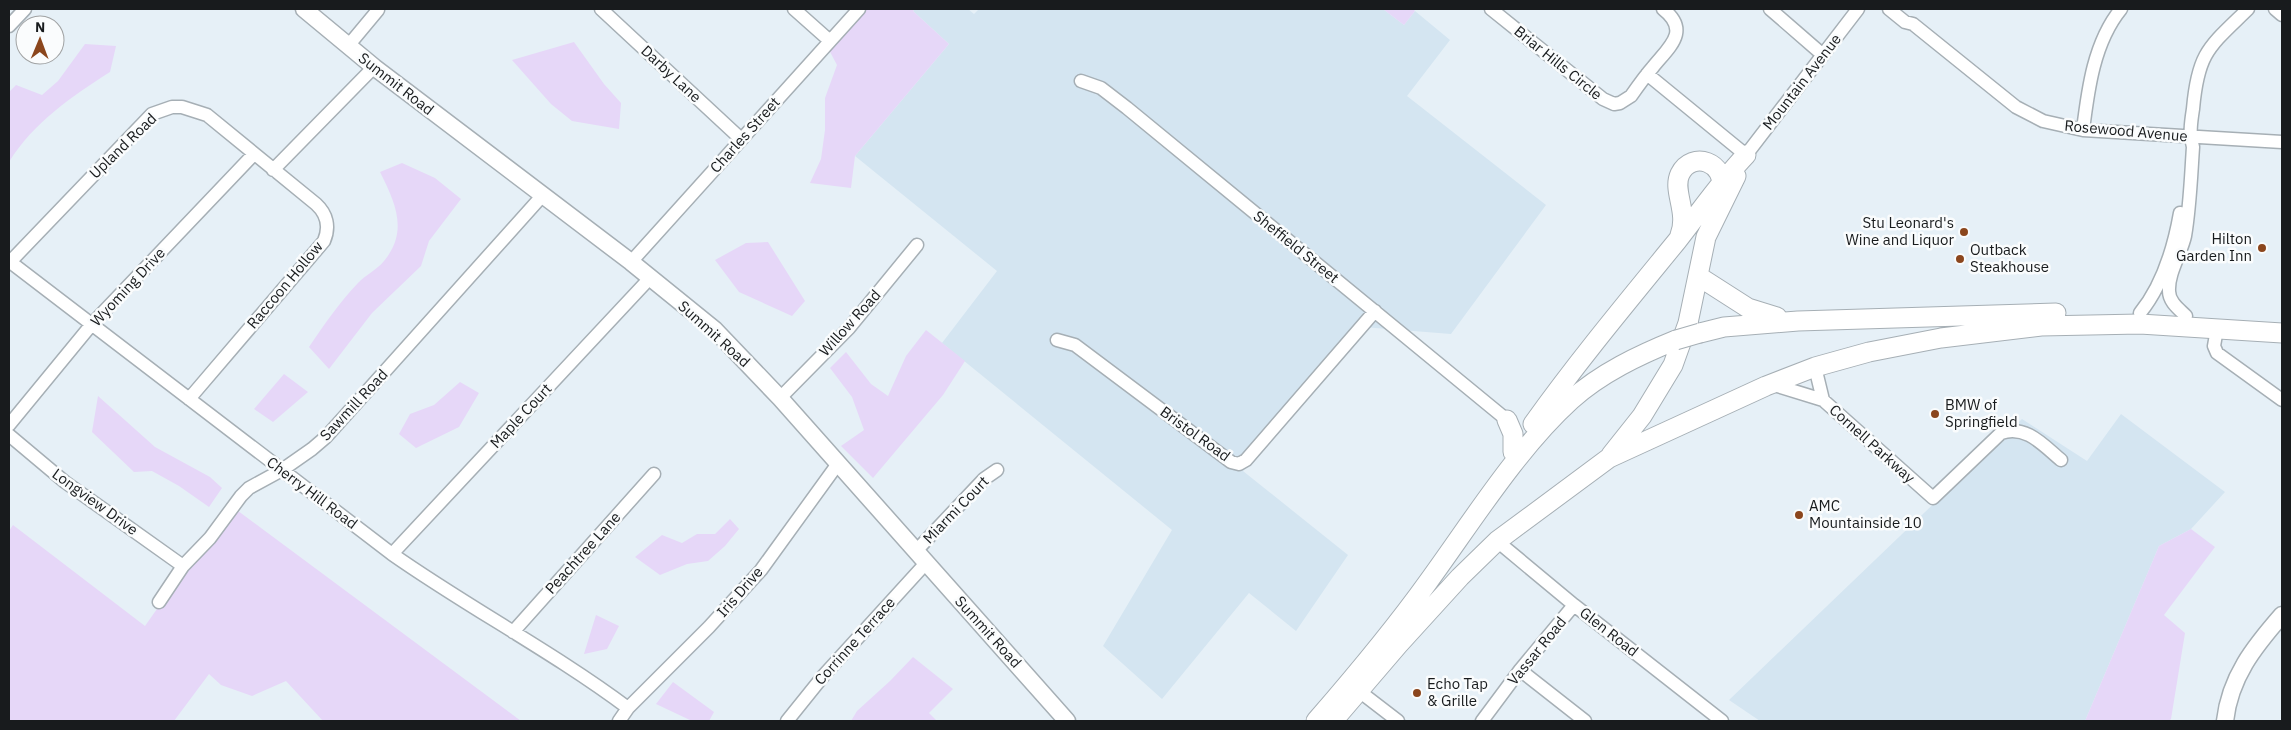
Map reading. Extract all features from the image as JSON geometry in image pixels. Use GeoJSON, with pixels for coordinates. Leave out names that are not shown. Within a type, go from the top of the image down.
{"type":"FeatureCollection","features":[{"type":"Feature","properties":{"kind":"highway"},"geometry":{"type":"LineString","coordinates":[[1463,532],[1513,452],[1537,418],[1593,347],[1626,301],[1678,240],[1723,179],[1746,155]]}},
{"type":"Feature","properties":{"kind":"highway"},"geometry":{"type":"LineString","coordinates":[[1706,237],[1746,155]]}},
{"type":"Feature","properties":{"kind":"highway"},"geometry":{"type":"LineString","coordinates":[[1609,458],[1642,416],[1673,365],[1688,323],[1706,237],[1723,179],[1718,169],[1709,163],[1694,162],[1683,170],[1678,182],[1684,225],[1678,240]]}},
{"type":"Feature","properties":{"kind":"highway"},"geometry":{"type":"LineString","coordinates":[[1698,276],[1748,308],[1775,317],[1798,321]]}},
{"type":"Feature","properties":{"kind":"highway"},"geometry":{"type":"LineString","coordinates":[[1316,721],[1395,628],[1463,532],[1544,427],[1572,399],[1620,366],[1676,340],[1724,327],[1798,321],[2066,313],[2140,313],[2282,323]]}},
{"type":"Feature","properties":{"kind":"highway"},"geometry":{"type":"LineString","coordinates":[[1333,721],[1460,578],[1497,541],[1609,458],[1696,416],[1771,384],[1815,367],[1869,352],[1941,338],[2040,326],[2112,323],[2282,334]]}},
{"type":"Feature","properties":{"kind":"highway"},"geometry":{"type":"LineString","coordinates":[[1507,420],[1524,423],[1537,418]]}},
{"type":"Feature","properties":{"kind":"highway"},"geometry":{"type":"LineString","coordinates":[[1507,420],[1515,440],[1513,452]]}},
{"type":"Feature","properties":{"kind":"main road","name":"Summit Road"},"geometry":{"type":"LineString","coordinates":[[304,9],[374,67],[631,262],[714,330],[780,398],[921,557],[1059,719]]}},
{"type":"Feature","properties":{"kind":"main road"},"geometry":{"type":"LineString","coordinates":[[2226,715],[2236,678],[2248,656],[2282,615]]}},
{"type":"Feature","properties":{"kind":"street"},"geometry":{"type":"LineString","coordinates":[[9,26],[24,9]]}},
{"type":"Feature","properties":{"kind":"street","name":"Darby Lane"},"geometry":{"type":"LineString","coordinates":[[601,9],[741,139]]}},
{"type":"Feature","properties":{"kind":"street"},"geometry":{"type":"LineString","coordinates":[[794,9],[830,41]]}},
{"type":"Feature","properties":{"kind":"street","name":"Charles Street"},"geometry":{"type":"LineString","coordinates":[[631,262],[859,9]]}},
{"type":"Feature","properties":{"kind":"street","name":"Briar Hills Circle"},"geometry":{"type":"LineString","coordinates":[[1491,9],[1608,102],[1614,104],[1625,101],[1670,48],[1676,37],[1675,22],[1663,9]]}},
{"type":"Feature","properties":{"kind":"street"},"geometry":{"type":"LineString","coordinates":[[1770,9],[1823,55]]}},
{"type":"Feature","properties":{"kind":"street","name":"Mountain Avenue"},"geometry":{"type":"LineString","coordinates":[[1746,155],[1858,9]]}},
{"type":"Feature","properties":{"kind":"street","name":"Rosewood Avenue"},"geometry":{"type":"LineString","coordinates":[[1889,9],[1905,22],[1913,24],[2016,106],[2043,121],[2083,130],[2190,138],[2282,142]]}},
{"type":"Feature","properties":{"kind":"street","name":"Rosewood Avenue"},"geometry":{"type":"LineString","coordinates":[[1901,9],[1910,16],[1913,24]]}},
{"type":"Feature","properties":{"kind":"street"},"geometry":{"type":"LineString","coordinates":[[2083,130],[2088,88],[2100,46],[2113,18],[2121,9]]}},
{"type":"Feature","properties":{"kind":"street"},"geometry":{"type":"LineString","coordinates":[[2186,316],[2171,300],[2169,282],[2184,238],[2188,215],[2193,147],[2190,138],[2195,79],[2201,61],[2218,38],[2248,9]]}},
{"type":"Feature","properties":{"kind":"street"},"geometry":{"type":"LineString","coordinates":[[2275,9],[2282,15]]}},
{"type":"Feature","properties":{"kind":"street"},"geometry":{"type":"LineString","coordinates":[[348,46],[378,10]]}},
{"type":"Feature","properties":{"kind":"street"},"geometry":{"type":"LineString","coordinates":[[273,170],[374,67]]}},
{"type":"Feature","properties":{"kind":"street"},"geometry":{"type":"LineString","coordinates":[[1647,74],[1746,155]]}},
{"type":"Feature","properties":{"kind":"street","name":"Sheffield Street"},"geometry":{"type":"LineString","coordinates":[[1082,81],[1101,88],[1127,108],[1507,420]]}},
{"type":"Feature","properties":{"kind":"street","name":"Upland Road"},"geometry":{"type":"LineString","coordinates":[[9,261],[144,121],[162,110],[182,107],[198,110],[207,115],[254,154]]}},
{"type":"Feature","properties":{"kind":"street"},"geometry":{"type":"LineString","coordinates":[[2140,313],[2152,298],[2176,236],[2180,214],[2184,147],[2190,138]]}},
{"type":"Feature","properties":{"kind":"street","name":"Raccoon Hollow"},"geometry":{"type":"LineString","coordinates":[[189,399],[318,247],[326,235],[327,221],[320,208],[254,154]]}},
{"type":"Feature","properties":{"kind":"street","name":"Wyoming Drive"},"geometry":{"type":"LineString","coordinates":[[9,425],[92,324],[254,154]]}},
{"type":"Feature","properties":{"kind":"street","name":"Sawmill Road"},"geometry":{"type":"LineString","coordinates":[[159,602],[183,566],[210,538],[241,496],[249,488],[282,470],[326,437],[542,196]]}},
{"type":"Feature","properties":{"kind":"street","name":"Willow Road"},"geometry":{"type":"LineString","coordinates":[[780,398],[849,328],[917,245]]}},
{"type":"Feature","properties":{"kind":"street","name":"Cherry Hill Road"},"geometry":{"type":"LineString","coordinates":[[9,261],[392,554],[433,583],[581,673],[628,708]]}},
{"type":"Feature","properties":{"kind":"street","name":"Maple Court"},"geometry":{"type":"LineString","coordinates":[[392,554],[650,278]]}},
{"type":"Feature","properties":{"kind":"street","name":"Bristol Road"},"geometry":{"type":"LineString","coordinates":[[1057,340],[1075,345],[1231,462],[1239,464],[1246,460],[1375,311]]}},
{"type":"Feature","properties":{"kind":"street"},"geometry":{"type":"LineString","coordinates":[[2217,329],[2214,346],[2218,353],[2282,400]]}},
{"type":"Feature","properties":{"kind":"street","name":"Cornell Parkway"},"geometry":{"type":"LineString","coordinates":[[1815,367],[1823,400]]}},
{"type":"Feature","properties":{"kind":"street","name":"Cornell Parkway"},"geometry":{"type":"LineString","coordinates":[[1771,384],[1823,400],[1933,498],[2001,432],[2017,430],[2027,433],[2061,460]]}},
{"type":"Feature","properties":{"kind":"street","name":"Longview Drive"},"geometry":{"type":"LineString","coordinates":[[9,435],[65,482],[183,566]]}},
{"type":"Feature","properties":{"kind":"street","name":"Iris Drive"},"geometry":{"type":"LineString","coordinates":[[619,721],[628,708],[710,627],[761,570],[838,465]]}},
{"type":"Feature","properties":{"kind":"street","name":"Miarmi Court"},"geometry":{"type":"LineString","coordinates":[[921,557],[984,479],[998,470]]}},
{"type":"Feature","properties":{"kind":"street","name":"Peachtree Lane"},"geometry":{"type":"LineString","coordinates":[[513,632],[654,474]]}},
{"type":"Feature","properties":{"kind":"street","name":"Glen Road"},"geometry":{"type":"LineString","coordinates":[[1497,541],[1574,605],[1722,721]]}},
{"type":"Feature","properties":{"kind":"street","name":"Corrinne Terrace"},"geometry":{"type":"LineString","coordinates":[[787,721],[921,557]]}},
{"type":"Feature","properties":{"kind":"street","name":"Vassar Road"},"geometry":{"type":"LineString","coordinates":[[1482,721],[1520,670],[1574,605]]}},
{"type":"Feature","properties":{"kind":"street"},"geometry":{"type":"LineString","coordinates":[[1520,670],[1584,721]]}},
{"type":"Feature","properties":{"kind":"street"},"geometry":{"type":"LineString","coordinates":[[1360,691],[1398,721]]}},
{"type":"Feature","properties":{"kind":"shaded area"},"geometry":{"type":"Polygon","coordinates":[[[867,9],[915,9],[913,11],[949,44],[855,156],[851,188],[810,183],[821,159],[825,130],[825,98],[837,65],[829,50],[867,9]]]}},
{"type":"Feature","properties":{"kind":"shaded area"},"geometry":{"type":"Polygon","coordinates":[[[915,9],[968,9],[974,14],[979,9],[1383,9],[1404,25],[1415,11],[1450,40],[1407,96],[1546,205],[1451,334],[1363,327],[1243,471],[1348,555],[1296,631],[1249,593],[1162,699],[1103,646],[1172,530],[942,343],[997,271],[855,156],[949,44],[913,11],[915,9]]]}},
{"type":"Feature","properties":{"kind":"shaded area"},"geometry":{"type":"Polygon","coordinates":[[[1383,9],[1413,9],[1415,11],[1404,25],[1383,9]]]}},
{"type":"Feature","properties":{"kind":"shaded area"},"geometry":{"type":"Polygon","coordinates":[[[574,42],[604,84],[621,103],[619,129],[572,121],[551,104],[512,60],[574,42]]]}},
{"type":"Feature","properties":{"kind":"shaded area"},"geometry":{"type":"Polygon","coordinates":[[[85,44],[116,46],[110,72],[54,111],[30,135],[9,162],[9,92],[16,85],[42,95],[58,81],[85,44]]]}},
{"type":"Feature","properties":{"kind":"shaded area"},"geometry":{"type":"Polygon","coordinates":[[[402,163],[435,178],[461,199],[429,241],[421,266],[372,313],[329,369],[309,347],[344,298],[361,280],[384,261],[392,250],[398,228],[397,216],[380,172],[402,163]]]}},
{"type":"Feature","properties":{"kind":"shaded area"},"geometry":{"type":"Polygon","coordinates":[[[768,242],[805,301],[792,316],[739,292],[715,260],[746,243],[768,242]]]}},
{"type":"Feature","properties":{"kind":"shaded area"},"geometry":{"type":"Polygon","coordinates":[[[926,330],[965,361],[943,395],[873,478],[841,446],[864,430],[852,397],[830,368],[846,352],[871,384],[888,396],[906,356],[926,330]]]}},
{"type":"Feature","properties":{"kind":"shaded area"},"geometry":{"type":"Polygon","coordinates":[[[284,374],[308,392],[273,422],[254,409],[284,374]]]}},
{"type":"Feature","properties":{"kind":"shaded area"},"geometry":{"type":"Polygon","coordinates":[[[460,382],[479,393],[459,427],[416,448],[399,434],[410,414],[434,405],[460,382]]]}},
{"type":"Feature","properties":{"kind":"shaded area"},"geometry":{"type":"Polygon","coordinates":[[[98,396],[155,447],[210,477],[222,488],[209,507],[179,486],[152,471],[134,472],[92,432],[98,396]]]}},
{"type":"Feature","properties":{"kind":"shaded area"},"geometry":{"type":"Polygon","coordinates":[[[2121,414],[2225,492],[2191,529],[2159,546],[2085,721],[1760,721],[1729,700],[2022,419],[2087,461],[2121,414]]]}},
{"type":"Feature","properties":{"kind":"shaded area"},"geometry":{"type":"Polygon","coordinates":[[[230,505],[521,721],[323,721],[286,681],[252,696],[221,685],[209,674],[174,721],[9,721],[9,531],[13,525],[145,626],[230,505]]]}},
{"type":"Feature","properties":{"kind":"shaded area"},"geometry":{"type":"Polygon","coordinates":[[[730,519],[739,529],[725,546],[708,561],[687,564],[660,575],[635,557],[662,535],[682,543],[697,534],[715,534],[730,519]]]}},
{"type":"Feature","properties":{"kind":"shaded area"},"geometry":{"type":"Polygon","coordinates":[[[2191,529],[2215,547],[2164,615],[2185,633],[2171,719],[2169,721],[2085,721],[2159,546],[2191,529]]]}},
{"type":"Feature","properties":{"kind":"shaded area"},"geometry":{"type":"Polygon","coordinates":[[[596,615],[619,626],[607,649],[584,654],[596,615]]]}},
{"type":"Feature","properties":{"kind":"shaded area"},"geometry":{"type":"Polygon","coordinates":[[[913,657],[953,689],[929,713],[937,721],[851,721],[857,711],[913,657]]]}},
{"type":"Feature","properties":{"kind":"shaded area"},"geometry":{"type":"Polygon","coordinates":[[[673,682],[714,712],[709,721],[692,721],[656,704],[673,682]]]}},
{"type":"Feature","properties":{"kind":"place","name":"Stu Leonard's Wine and Liquor"},"geometry":{"type":"Point","coordinates":[1964,232]}},
{"type":"Feature","properties":{"kind":"place","name":"Hilton Garden Inn"},"geometry":{"type":"Point","coordinates":[2262,248]}},
{"type":"Feature","properties":{"kind":"place","name":"Outback Steakhouse"},"geometry":{"type":"Point","coordinates":[1960,259]}},
{"type":"Feature","properties":{"kind":"place","name":"BMW of Springfield"},"geometry":{"type":"Point","coordinates":[1935,414]}},
{"type":"Feature","properties":{"kind":"place","name":"AMC Mountainside 10"},"geometry":{"type":"Point","coordinates":[1799,515]}},
{"type":"Feature","properties":{"kind":"place","name":"Echo Tap & Grille"},"geometry":{"type":"Point","coordinates":[1417,693]}}]}
